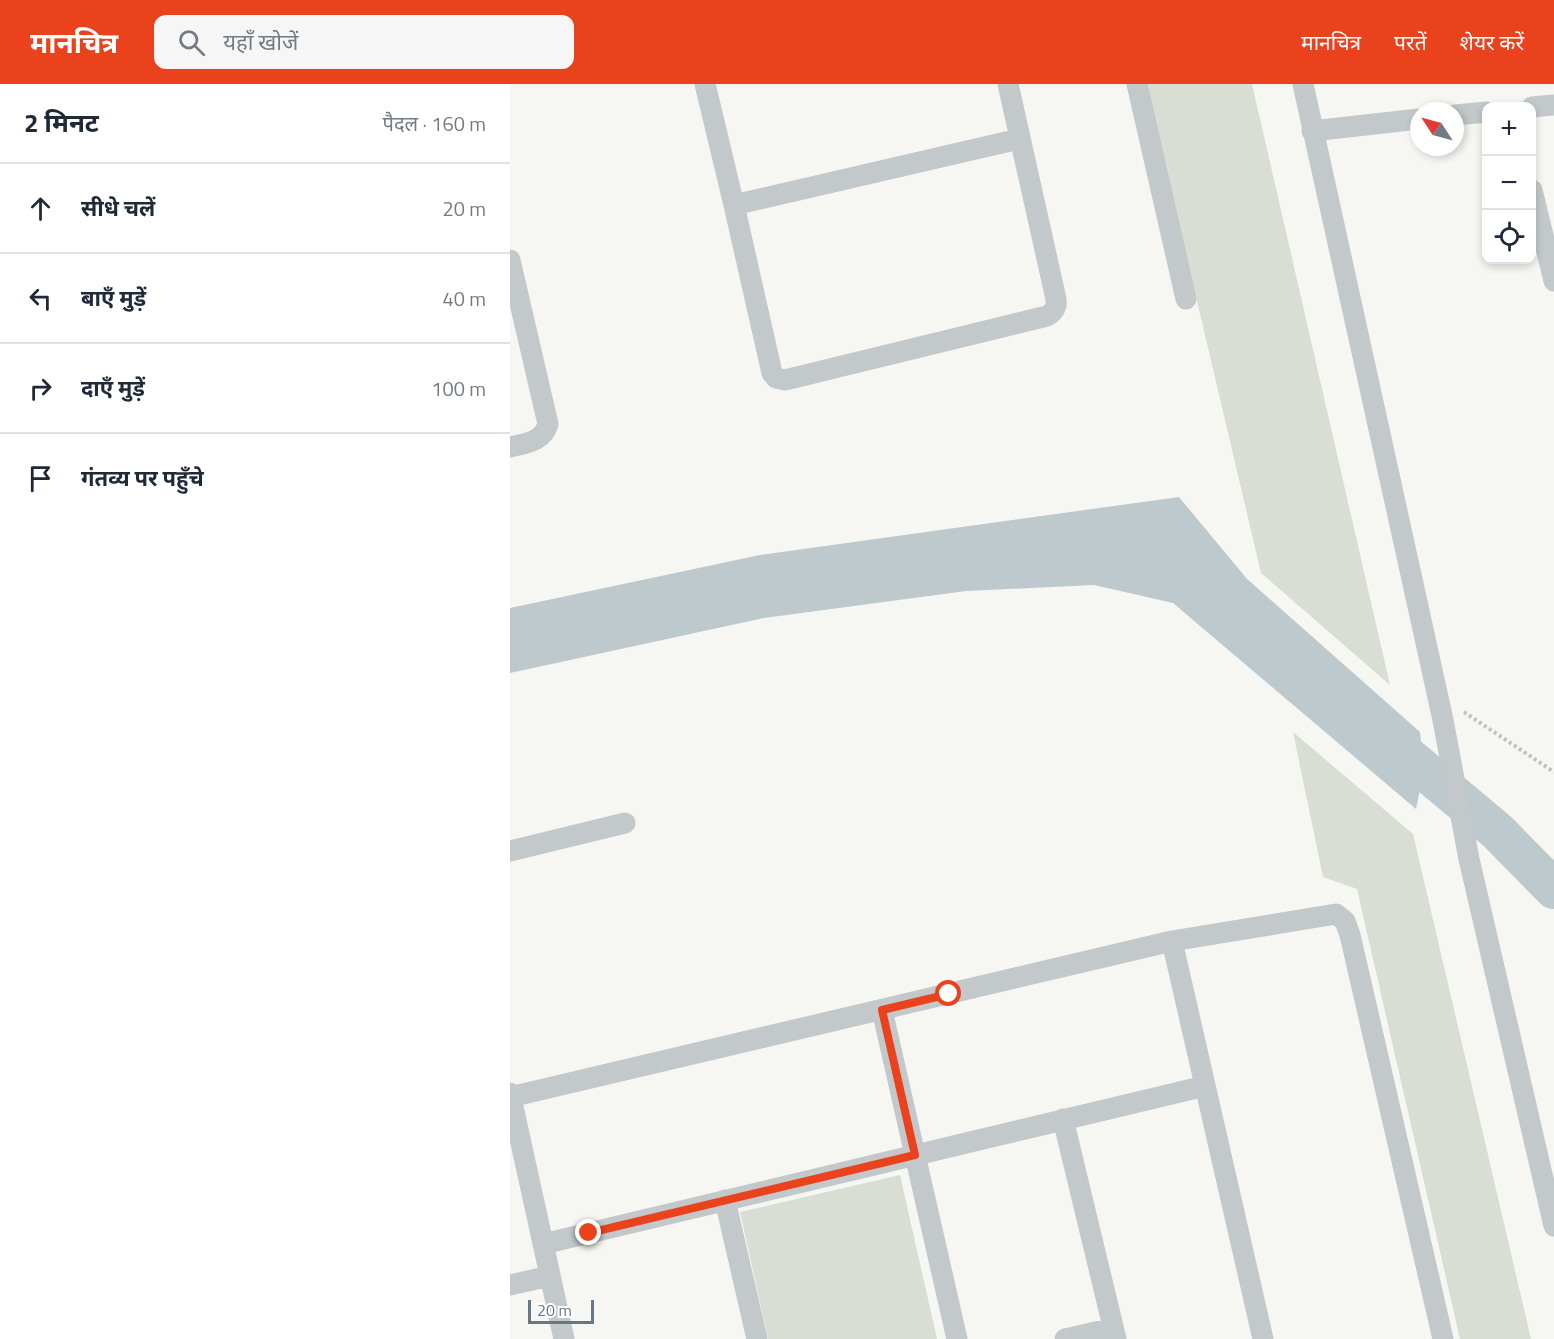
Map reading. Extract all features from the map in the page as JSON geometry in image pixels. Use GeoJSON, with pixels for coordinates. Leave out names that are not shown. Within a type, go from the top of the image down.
{"type":"FeatureCollection","features":[{"type":"Feature","properties":{"kind":"street"},"geometry":{"type":"LineString","coordinates":[[705,84],[772,373],[776,378],[785,380],[1047,316],[1053,312],[1056,299],[1008,84]]}},
{"type":"Feature","properties":{"kind":"street"},"geometry":{"type":"LineString","coordinates":[[1137,84],[1186,299]]}},
{"type":"Feature","properties":{"kind":"street"},"geometry":{"type":"LineString","coordinates":[[1303,84],[1443,720],[1469,859],[1554,1226]]}},
{"type":"Feature","properties":{"kind":"street"},"geometry":{"type":"LineString","coordinates":[[1536,107],[1554,105]]}},
{"type":"Feature","properties":{"kind":"street"},"geometry":{"type":"LineString","coordinates":[[1464,114],[1482,112]]}},
{"type":"Feature","properties":{"kind":"street"},"geometry":{"type":"LineString","coordinates":[[1312,130],[1410,120]]}},
{"type":"Feature","properties":{"kind":"street"},"geometry":{"type":"LineString","coordinates":[[734,205],[1019,139]]}},
{"type":"Feature","properties":{"kind":"street"},"geometry":{"type":"LineString","coordinates":[[1536,207],[1554,281]]}},
{"type":"Feature","properties":{"kind":"street"},"geometry":{"type":"LineString","coordinates":[[510,260],[548,424],[542,436],[534,441],[510,447]]}},
{"type":"Feature","properties":{"kind":"street"},"geometry":{"type":"LineString","coordinates":[[510,851],[625,823]]}},
{"type":"Feature","properties":{"kind":"street"},"geometry":{"type":"LineString","coordinates":[[564,1339],[510,1096],[1172,941],[1331,913],[1339,915],[1345,921],[1350,935],[1443,1339]]}},
{"type":"Feature","properties":{"kind":"street"},"geometry":{"type":"LineString","coordinates":[[1172,941],[1263,1339]]}},
{"type":"Feature","properties":{"kind":"street"},"geometry":{"type":"LineString","coordinates":[[882,1010],[957,1339]]}},
{"type":"Feature","properties":{"kind":"street"},"geometry":{"type":"LineString","coordinates":[[543,1244],[1205,1086]]}},
{"type":"Feature","properties":{"kind":"street"},"geometry":{"type":"LineString","coordinates":[[1063,1119],[1114,1334],[1065,1339]]}},
{"type":"Feature","properties":{"kind":"street"},"geometry":{"type":"LineString","coordinates":[[725,1200],[757,1339]]}},
{"type":"Feature","properties":{"kind":"street"},"geometry":{"type":"LineString","coordinates":[[510,1285],[550,1276]]}},
{"type":"Feature","properties":{"kind":"path"},"geometry":{"type":"LineString","coordinates":[[1436,693],[1554,771]]}},
{"type":"Feature","properties":{"kind":"shaded area"},"geometry":{"type":"Polygon","coordinates":[[[1146,84],[1252,84],[1390,685],[1261,573],[1146,84]]]}},
{"type":"Feature","properties":{"kind":"shaded area"},"geometry":{"type":"Polygon","coordinates":[[[1179,497],[1247,579],[1420,732],[1424,771],[1416,809],[1173,603],[1094,585],[966,591],[764,618],[510,673],[510,608],[760,555],[1179,497]]]}},
{"type":"Feature","properties":{"kind":"shaded area"},"geometry":{"type":"Polygon","coordinates":[[[1293,732],[1413,834],[1531,1339],[1460,1339],[1357,889],[1323,877],[1293,732]]]}},
{"type":"Feature","properties":{"kind":"shaded area"},"geometry":{"type":"Polygon","coordinates":[[[900,1175],[937,1339],[768,1339],[740,1212],[900,1175]]]}},
{"type":"Feature","properties":{"kind":"waterway"},"geometry":{"type":"LineString","coordinates":[[1382,735],[1497,831],[1554,889]]}},
{"type":"Feature","properties":{"kind":"route"},"geometry":{"type":"LineString","coordinates":[[589,1233],[915,1155],[882,1010],[949,994]]}}]}
